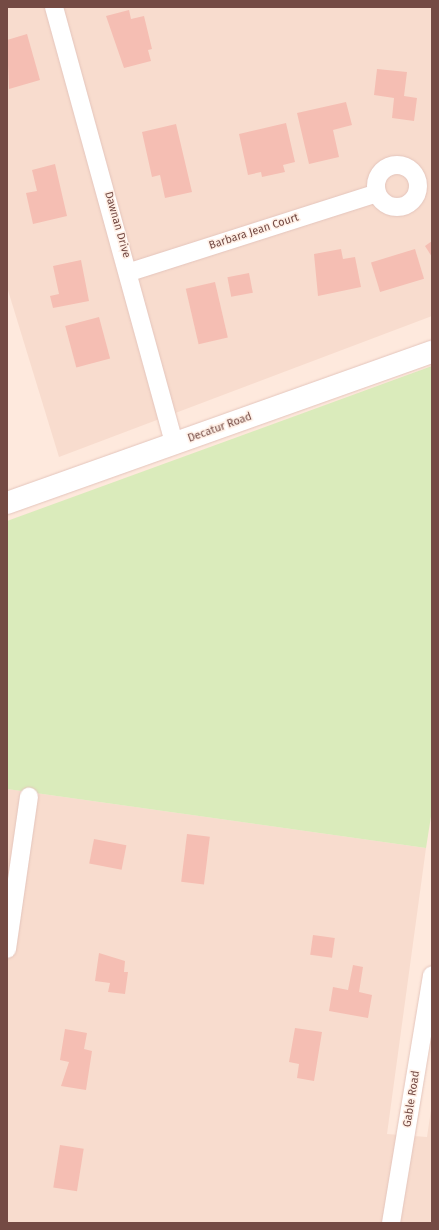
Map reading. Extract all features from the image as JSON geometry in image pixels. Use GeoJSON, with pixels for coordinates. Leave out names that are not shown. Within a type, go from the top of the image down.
{"type":"FeatureCollection","features":[{"type":"Feature","properties":{"kind":"street","name":"Dawnan Drive"},"geometry":{"type":"LineString","coordinates":[[54,7],[130,272],[175,445]]}},
{"type":"Feature","properties":{"kind":"street","name":"Barbara Jean Court"},"geometry":{"type":"LineString","coordinates":[[130,272],[377,193]]}},
{"type":"Feature","properties":{"kind":"street","name":"Decatur Road"},"geometry":{"type":"LineString","coordinates":[[7,503],[175,445],[432,352]]}},
{"type":"Feature","properties":{"kind":"street"},"geometry":{"type":"LineString","coordinates":[[7,949],[29,797]]}},
{"type":"Feature","properties":{"kind":"street","name":"Gable Road"},"geometry":{"type":"LineString","coordinates":[[391,1223],[430,998],[432,975]]}},
{"type":"Feature","properties":{"kind":"shaded area"},"geometry":{"type":"Polygon","coordinates":[[[7,7],[432,7],[432,316],[59,457],[7,287],[7,7]]]}},
{"type":"Feature","properties":{"kind":"shaded area"},"geometry":{"type":"Polygon","coordinates":[[[7,789],[426,848],[387,1134],[427,1137],[432,1103],[432,1223],[7,1223],[7,789]]]}},
{"type":"Feature","properties":{"kind":"green space"},"geometry":{"type":"Polygon","coordinates":[[[432,366],[432,810],[426,848],[7,789],[7,521],[432,366]]]}},
{"type":"Feature","properties":{"kind":"building"},"geometry":{"type":"Polygon","coordinates":[[[129,10],[131,19],[144,16],[152,49],[148,50],[151,61],[124,68],[106,16],[129,10]]]}},
{"type":"Feature","properties":{"kind":"building"},"geometry":{"type":"Polygon","coordinates":[[[27,34],[40,80],[9,89],[7,40],[27,34]]]}},
{"type":"Feature","properties":{"kind":"building"},"geometry":{"type":"Polygon","coordinates":[[[377,69],[407,72],[404,96],[417,98],[414,121],[392,118],[394,98],[374,95],[377,69]]]}},
{"type":"Feature","properties":{"kind":"building"},"geometry":{"type":"Polygon","coordinates":[[[346,102],[352,125],[333,130],[339,157],[309,164],[297,113],[346,102]]]}},
{"type":"Feature","properties":{"kind":"building"},"geometry":{"type":"Polygon","coordinates":[[[286,123],[295,162],[283,165],[285,172],[262,177],[261,172],[248,175],[239,134],[286,123]]]}},
{"type":"Feature","properties":{"kind":"building"},"geometry":{"type":"Polygon","coordinates":[[[176,124],[192,192],[165,198],[160,175],[152,177],[142,132],[176,124]]]}},
{"type":"Feature","properties":{"kind":"building"},"geometry":{"type":"Polygon","coordinates":[[[55,164],[67,216],[33,224],[26,193],[37,191],[32,170],[55,164]]]}},
{"type":"Feature","properties":{"kind":"building"},"geometry":{"type":"Polygon","coordinates":[[[432,241],[432,257],[425,246],[432,241]]]}},
{"type":"Feature","properties":{"kind":"building"},"geometry":{"type":"Polygon","coordinates":[[[341,249],[343,259],[355,257],[361,287],[318,296],[314,254],[341,249]]]}},
{"type":"Feature","properties":{"kind":"building"},"geometry":{"type":"Polygon","coordinates":[[[415,249],[424,279],[380,292],[371,262],[415,249]]]}},
{"type":"Feature","properties":{"kind":"building"},"geometry":{"type":"Polygon","coordinates":[[[81,260],[89,301],[53,308],[50,296],[59,294],[53,266],[81,260]]]}},
{"type":"Feature","properties":{"kind":"building"},"geometry":{"type":"Polygon","coordinates":[[[249,273],[253,293],[231,297],[227,277],[249,273]]]}},
{"type":"Feature","properties":{"kind":"building"},"geometry":{"type":"Polygon","coordinates":[[[215,282],[228,338],[199,344],[186,289],[215,282]]]}},
{"type":"Feature","properties":{"kind":"building"},"geometry":{"type":"Polygon","coordinates":[[[99,317],[110,359],[76,368],[65,326],[99,317]]]}},
{"type":"Feature","properties":{"kind":"building"},"geometry":{"type":"Polygon","coordinates":[[[187,834],[210,837],[204,884],[181,882],[187,834]]]}},
{"type":"Feature","properties":{"kind":"building"},"geometry":{"type":"Polygon","coordinates":[[[94,839],[126,845],[122,870],[89,864],[94,839]]]}},
{"type":"Feature","properties":{"kind":"building"},"geometry":{"type":"Polygon","coordinates":[[[313,935],[335,938],[332,958],[310,955],[313,935]]]}},
{"type":"Feature","properties":{"kind":"building"},"geometry":{"type":"Polygon","coordinates":[[[99,953],[125,961],[124,972],[128,972],[125,994],[108,992],[110,983],[95,981],[99,953]]]}},
{"type":"Feature","properties":{"kind":"building"},"geometry":{"type":"Polygon","coordinates":[[[353,965],[363,967],[359,992],[372,995],[368,1018],[329,1011],[333,987],[348,990],[353,965]]]}},
{"type":"Feature","properties":{"kind":"building"},"geometry":{"type":"Polygon","coordinates":[[[295,1028],[322,1032],[314,1081],[297,1078],[299,1064],[289,1062],[295,1028]]]}},
{"type":"Feature","properties":{"kind":"building"},"geometry":{"type":"Polygon","coordinates":[[[65,1029],[87,1033],[84,1049],[92,1051],[86,1090],[61,1086],[69,1062],[60,1060],[65,1029]]]}},
{"type":"Feature","properties":{"kind":"building"},"geometry":{"type":"Polygon","coordinates":[[[60,1145],[84,1149],[77,1191],[53,1187],[60,1145]]]}}]}
